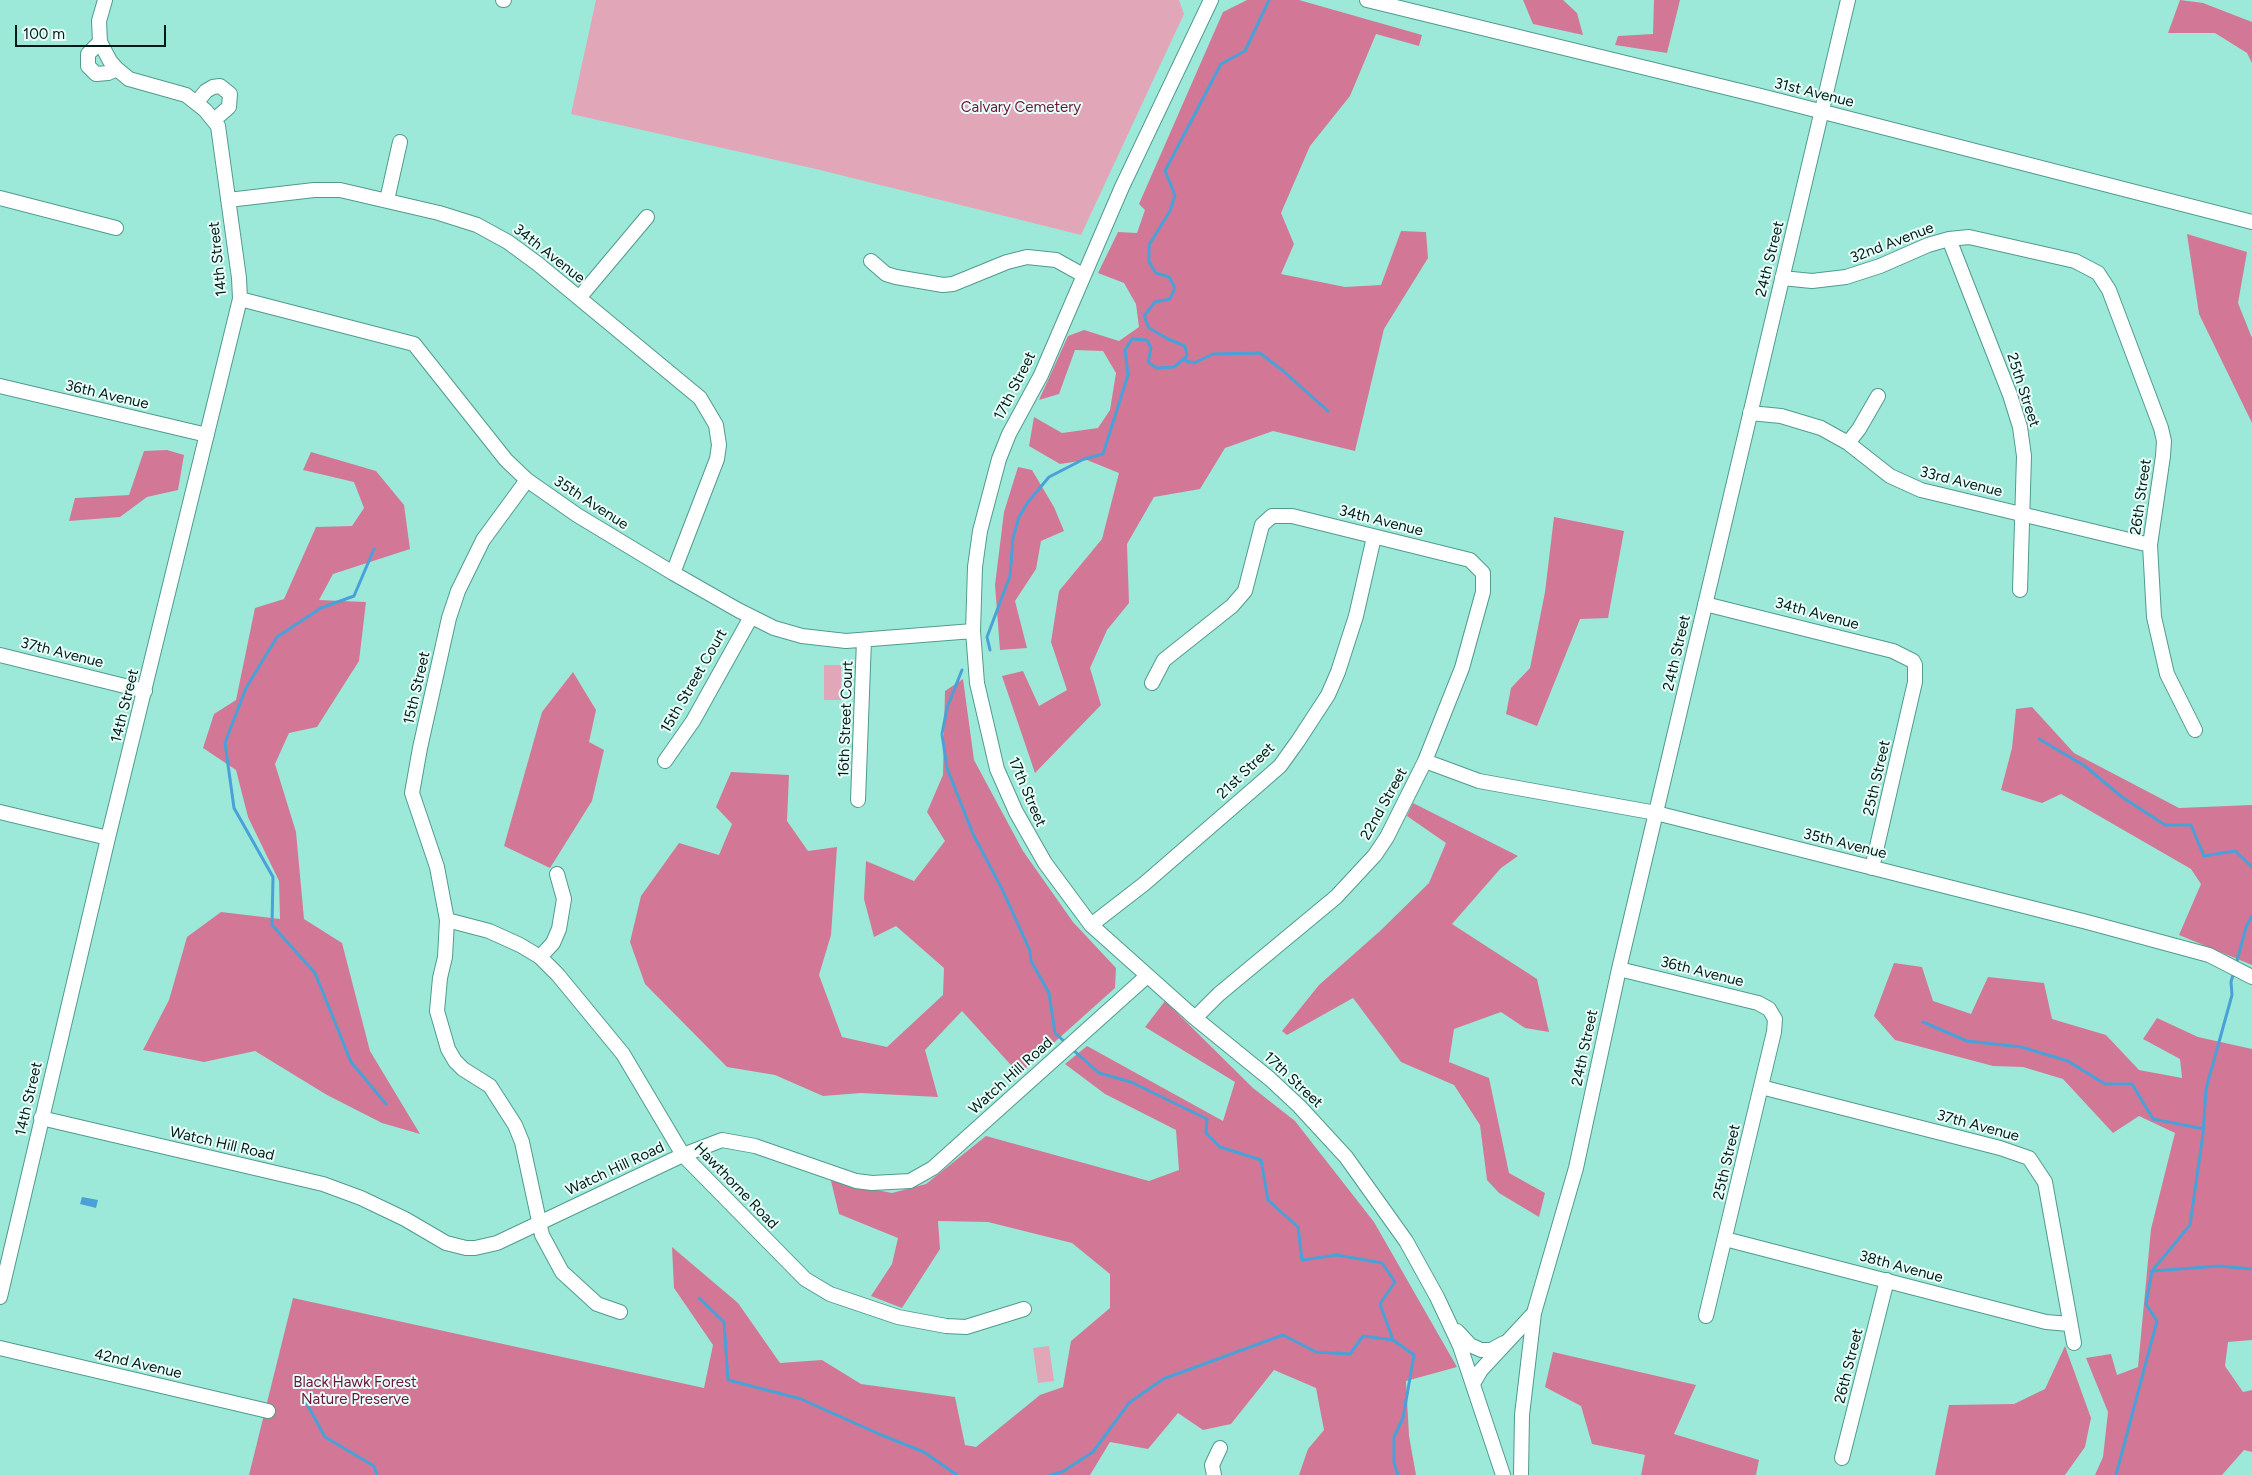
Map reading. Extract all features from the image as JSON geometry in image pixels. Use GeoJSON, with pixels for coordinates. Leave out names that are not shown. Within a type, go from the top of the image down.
{"type":"FeatureCollection","features":[{"type":"Feature","properties":{"kind":"street"},"geometry":{"type":"LineString","coordinates":[[105,0],[99,29],[100,42],[88,54],[88,66],[96,74],[108,73],[117,69]]}},
{"type":"Feature","properties":{"kind":"street","name":"17th Street"},"geometry":{"type":"LineString","coordinates":[[1211,0],[1083,275],[1041,375],[1009,434],[999,459],[980,531],[975,567],[973,631],[977,683],[998,769],[1030,841],[1091,925],[1195,1018],[1270,1079],[1346,1157],[1406,1241],[1437,1297],[1474,1382],[1504,1475]]}},
{"type":"Feature","properties":{"kind":"street","name":"31st Avenue"},"geometry":{"type":"LineString","coordinates":[[1368,0],[1821,112],[2252,222]]}},
{"type":"Feature","properties":{"kind":"street","name":"24th Street"},"geometry":{"type":"LineString","coordinates":[[1521,1475],[1522,1415],[1534,1313],[1576,1168],[1619,968],[1848,0]]}},
{"type":"Feature","properties":{"kind":"street","name":"14th Street"},"geometry":{"type":"LineString","coordinates":[[0,1297],[108,838],[240,299],[220,135],[214,120],[186,95],[129,79],[117,69],[100,42]]}},
{"type":"Feature","properties":{"kind":"street"},"geometry":{"type":"LineString","coordinates":[[196,102],[206,91],[213,87],[220,86],[230,94],[229,107],[214,120]]}},
{"type":"Feature","properties":{"kind":"street"},"geometry":{"type":"LineString","coordinates":[[387,200],[400,142]]}},
{"type":"Feature","properties":{"kind":"street","name":"34th Avenue"},"geometry":{"type":"LineString","coordinates":[[228,200],[326,190],[387,200],[439,213],[494,233],[538,264],[700,398],[716,425],[719,445],[717,459],[673,573]]}},
{"type":"Feature","properties":{"kind":"street"},"geometry":{"type":"LineString","coordinates":[[0,198],[116,228]]}},
{"type":"Feature","properties":{"kind":"street"},"geometry":{"type":"LineString","coordinates":[[579,298],[647,217]]}},
{"type":"Feature","properties":{"kind":"street","name":"32nd Avenue"},"geometry":{"type":"LineString","coordinates":[[1782,278],[1812,281],[1846,277],[1880,266],[1928,245],[1949,239],[1969,237],[2003,243],[2075,261],[2098,273]]}},
{"type":"Feature","properties":{"kind":"street","name":"25th Street"},"geometry":{"type":"LineString","coordinates":[[1949,239],[2018,419],[2024,456],[2020,590]]}},
{"type":"Feature","properties":{"kind":"street"},"geometry":{"type":"LineString","coordinates":[[871,261],[886,274],[943,285],[953,284],[1007,262],[1027,257],[1056,260],[1083,275]]}},
{"type":"Feature","properties":{"kind":"street","name":"26th Street"},"geometry":{"type":"LineString","coordinates":[[2098,273],[2109,290],[2162,434],[2163,456],[2150,545],[2154,617],[2169,681],[2195,730]]}},
{"type":"Feature","properties":{"kind":"street","name":"35th Avenue"},"geometry":{"type":"LineString","coordinates":[[240,299],[414,344],[506,460],[527,480],[577,515],[673,573],[774,628],[802,636],[864,640],[973,631]]}},
{"type":"Feature","properties":{"kind":"street","name":"36th Avenue"},"geometry":{"type":"LineString","coordinates":[[0,386],[206,435]]}},
{"type":"Feature","properties":{"kind":"street"},"geometry":{"type":"LineString","coordinates":[[1848,442],[1859,429],[1878,396]]}},
{"type":"Feature","properties":{"kind":"street","name":"33rd Avenue"},"geometry":{"type":"LineString","coordinates":[[1750,413],[1781,416],[1806,423],[1848,442],[1890,476],[1921,490],[2150,545]]}},
{"type":"Feature","properties":{"kind":"street","name":"15th Street"},"geometry":{"type":"LineString","coordinates":[[527,480],[483,540],[458,591],[449,618],[413,783],[415,805],[437,867],[447,920],[445,957],[440,978],[437,1010],[440,1026],[455,1061],[490,1086],[515,1125],[522,1142],[542,1235],[562,1272],[597,1304],[620,1312]]}},
{"type":"Feature","properties":{"kind":"street","name":"34th Avenue"},"geometry":{"type":"LineString","coordinates":[[1152,683],[1164,660],[1232,606],[1245,591],[1262,525],[1272,516],[1292,516],[1470,560],[1480,568]]}},
{"type":"Feature","properties":{"kind":"street","name":"21st Street"},"geometry":{"type":"LineString","coordinates":[[1091,925],[1144,884],[1280,766],[1328,695],[1338,672],[1356,616],[1374,537]]}},
{"type":"Feature","properties":{"kind":"street","name":"22nd Street"},"geometry":{"type":"LineString","coordinates":[[1195,1018],[1219,994],[1336,898],[1387,837],[1425,761],[1469,643],[1483,592],[1484,581],[1480,568]]}},
{"type":"Feature","properties":{"kind":"street","name":"34th Avenue"},"geometry":{"type":"LineString","coordinates":[[1705,604],[1893,651],[1908,657],[1915,665]]}},
{"type":"Feature","properties":{"kind":"street","name":"15th Street Court"},"geometry":{"type":"LineString","coordinates":[[664,762],[693,721],[750,616]]}},
{"type":"Feature","properties":{"kind":"street","name":"16th Street Court"},"geometry":{"type":"LineString","coordinates":[[858,800],[864,640]]}},
{"type":"Feature","properties":{"kind":"street","name":"37th Avenue"},"geometry":{"type":"LineString","coordinates":[[0,655],[145,691]]}},
{"type":"Feature","properties":{"kind":"street","name":"25th Street"},"geometry":{"type":"LineString","coordinates":[[1872,868],[1915,682],[1915,665]]}},
{"type":"Feature","properties":{"kind":"street","name":"35th Avenue"},"geometry":{"type":"LineString","coordinates":[[1425,761],[1479,780],[1656,813],[2198,952],[2252,977]]}},
{"type":"Feature","properties":{"kind":"street"},"geometry":{"type":"LineString","coordinates":[[0,812],[108,838]]}},
{"type":"Feature","properties":{"kind":"street"},"geometry":{"type":"LineString","coordinates":[[540,957],[553,943],[559,929],[564,899],[557,874]]}},
{"type":"Feature","properties":{"kind":"street","name":"Hawthorne Road"},"geometry":{"type":"LineString","coordinates":[[447,920],[489,931],[540,957],[558,975],[623,1054],[683,1155],[805,1279],[830,1294],[898,1317],[946,1326],[966,1327],[1024,1309]]}},
{"type":"Feature","properties":{"kind":"street","name":"36th Avenue"},"geometry":{"type":"LineString","coordinates":[[1619,968],[1758,1003],[1773,1015]]}},
{"type":"Feature","properties":{"kind":"street","name":"Watch Hill Road"},"geometry":{"type":"LineString","coordinates":[[41,1118],[323,1184],[384,1209],[446,1243],[466,1248],[497,1243],[714,1142],[733,1141],[856,1181],[872,1183],[910,1181],[933,1168],[1147,976]]}},
{"type":"Feature","properties":{"kind":"street","name":"25th Street"},"geometry":{"type":"LineString","coordinates":[[1706,1316],[1775,1025],[1773,1015]]}},
{"type":"Feature","properties":{"kind":"street","name":"37th Avenue"},"geometry":{"type":"LineString","coordinates":[[1761,1087],[2000,1148],[2028,1158],[2045,1182],[2069,1324],[2074,1343]]}},
{"type":"Feature","properties":{"kind":"street","name":"38th Avenue"},"geometry":{"type":"LineString","coordinates":[[1725,1239],[2046,1322],[2069,1324]]}},
{"type":"Feature","properties":{"kind":"street","name":"26th Street"},"geometry":{"type":"LineString","coordinates":[[1842,1458],[1887,1280]]}},
{"type":"Feature","properties":{"kind":"street","name":"24th Street"},"geometry":{"type":"LineString","coordinates":[[1474,1382],[1481,1370],[1534,1313]]}},
{"type":"Feature","properties":{"kind":"street","name":"24th Street"},"geometry":{"type":"LineString","coordinates":[[1449,1323],[1470,1345],[1481,1350],[1497,1347],[1513,1337]]}},
{"type":"Feature","properties":{"kind":"street","name":"42nd Avenue"},"geometry":{"type":"LineString","coordinates":[[0,1348],[268,1411]]}},
{"type":"Feature","properties":{"kind":"street"},"geometry":{"type":"LineString","coordinates":[[1214,1475],[1212,1464],[1220,1448]]}},
{"type":"Feature","properties":{"kind":"green space","name":"Calvary Cemetery"},"geometry":{"type":"Polygon","coordinates":[[[596,0],[1179,0],[1184,14],[1081,235],[816,169],[571,114],[596,0]]]}},
{"type":"Feature","properties":{"kind":"green space"},"geometry":{"type":"Polygon","coordinates":[[[1247,0],[1299,0],[1422,35],[1419,46],[1376,34],[1350,96],[1310,146],[1281,213],[1294,244],[1281,274],[1345,287],[1381,285],[1401,231],[1426,232],[1428,258],[1384,329],[1355,451],[1273,431],[1225,448],[1200,489],[1154,497],[1127,544],[1129,603],[1107,630],[1090,668],[1101,705],[1035,773],[1002,676],[1023,671],[1039,706],[1067,690],[1051,642],[1059,591],[1102,539],[1119,473],[1087,460],[1060,464],[1029,446],[1034,417],[1062,433],[1098,428],[1110,410],[1116,373],[1103,351],[1075,350],[1059,394],[1039,400],[1068,336],[1084,330],[1119,341],[1139,327],[1136,304],[1124,283],[1098,273],[1118,232],[1137,233],[1145,210],[1139,204],[1223,12],[1247,0]]]}},
{"type":"Feature","properties":{"kind":"green space"},"geometry":{"type":"Polygon","coordinates":[[[1523,0],[1563,0],[1577,13],[1583,35],[1533,24],[1523,0]]]}},
{"type":"Feature","properties":{"kind":"green space"},"geometry":{"type":"Polygon","coordinates":[[[1654,0],[1680,0],[1667,53],[1615,45],[1618,36],[1653,34],[1654,0]]]}},
{"type":"Feature","properties":{"kind":"green space"},"geometry":{"type":"Polygon","coordinates":[[[2180,0],[2203,3],[2252,22],[2252,63],[2247,53],[2215,33],[2168,33],[2180,0]]]}},
{"type":"Feature","properties":{"kind":"green space"},"geometry":{"type":"Polygon","coordinates":[[[2187,234],[2247,252],[2238,303],[2252,338],[2252,423],[2199,314],[2187,234]]]}},
{"type":"Feature","properties":{"kind":"green space"},"geometry":{"type":"Polygon","coordinates":[[[167,450],[184,455],[178,490],[147,497],[120,517],[69,521],[75,498],[129,495],[144,451],[167,450]]]}},
{"type":"Feature","properties":{"kind":"green space"},"geometry":{"type":"Polygon","coordinates":[[[311,452],[376,471],[404,505],[410,549],[333,574],[319,600],[366,602],[359,661],[317,727],[289,733],[275,764],[296,832],[304,919],[342,943],[370,1051],[420,1134],[382,1123],[327,1095],[255,1051],[204,1062],[143,1050],[169,1000],[187,937],[221,912],[280,919],[279,881],[248,817],[236,770],[203,748],[214,714],[236,700],[255,608],[284,599],[316,527],[352,526],[364,508],[354,482],[303,470],[311,452]]]}},
{"type":"Feature","properties":{"kind":"green space"},"geometry":{"type":"Polygon","coordinates":[[[1018,467],[1032,470],[1054,507],[1064,531],[1041,541],[1036,569],[1015,601],[1027,648],[1000,650],[995,585],[1004,512],[1018,467]]]}},
{"type":"Feature","properties":{"kind":"green space"},"geometry":{"type":"Polygon","coordinates":[[[1554,517],[1624,531],[1608,618],[1580,619],[1537,726],[1506,714],[1511,688],[1530,668],[1545,592],[1554,517]]]}},
{"type":"Feature","properties":{"kind":"green space"},"geometry":{"type":"Polygon","coordinates":[[[824,665],[841,665],[841,700],[824,700],[824,665]]]}},
{"type":"Feature","properties":{"kind":"green space"},"geometry":{"type":"Polygon","coordinates":[[[573,672],[596,710],[589,742],[604,750],[592,801],[550,868],[504,846],[542,712],[573,672]]]}},
{"type":"Feature","properties":{"kind":"green space"},"geometry":{"type":"Polygon","coordinates":[[[963,679],[974,760],[1023,851],[1073,922],[1116,968],[1115,988],[1019,1074],[962,1011],[925,1050],[938,1097],[861,1093],[823,1096],[775,1075],[727,1067],[645,984],[630,942],[641,896],[679,843],[719,855],[732,824],[716,807],[731,772],[789,775],[787,821],[808,851],[837,847],[831,935],[819,975],[842,1037],[887,1047],[943,995],[944,968],[896,926],[874,937],[864,899],[866,861],[914,881],[945,841],[927,812],[943,775],[945,691],[963,679]]]}},
{"type":"Feature","properties":{"kind":"green space"},"geometry":{"type":"Polygon","coordinates":[[[2032,707],[2074,753],[2179,808],[2252,805],[2252,965],[2179,935],[2201,884],[2191,869],[2061,794],[2042,803],[2001,790],[2012,748],[2016,709],[2032,707]]]}},
{"type":"Feature","properties":{"kind":"green space"},"geometry":{"type":"Polygon","coordinates":[[[1413,803],[1518,856],[1501,868],[1452,924],[1537,979],[1549,1032],[1525,1028],[1501,1012],[1454,1029],[1449,1062],[1489,1078],[1509,1173],[1545,1193],[1539,1217],[1499,1193],[1487,1180],[1480,1125],[1454,1085],[1401,1062],[1353,998],[1287,1035],[1282,1031],[1319,985],[1380,931],[1429,883],[1446,843],[1407,816],[1413,803]]]}},
{"type":"Feature","properties":{"kind":"green space"},"geometry":{"type":"Polygon","coordinates":[[[1894,963],[1922,967],[1933,1001],[1971,1014],[1988,977],[2044,983],[2052,1019],[2106,1035],[2139,1070],[2182,1078],[2180,1059],[2143,1039],[2157,1018],[2198,1037],[2252,1049],[2252,1340],[2228,1342],[2225,1366],[2243,1392],[2252,1390],[2252,1452],[2244,1450],[2222,1475],[2095,1475],[2103,1457],[2108,1412],[2086,1358],[2111,1354],[2117,1375],[2138,1367],[2151,1229],[2175,1133],[2139,1116],[2113,1133],[2063,1079],[2023,1067],[1993,1066],[1895,1040],[1874,1016],[1894,963]]]}},
{"type":"Feature","properties":{"kind":"green space","name":"Black Hawk Forest Nature Preserve"},"geometry":{"type":"Polygon","coordinates":[[[1165,1001],[1253,1088],[1295,1121],[1374,1222],[1457,1367],[1406,1381],[1409,1436],[1416,1475],[1299,1475],[1308,1449],[1324,1430],[1316,1388],[1274,1370],[1231,1424],[1203,1430],[1178,1413],[1148,1449],[1110,1442],[1090,1475],[249,1475],[293,1298],[704,1388],[713,1345],[674,1288],[672,1247],[738,1303],[780,1363],[822,1360],[861,1384],[955,1397],[965,1445],[976,1447],[1040,1395],[1063,1387],[1071,1341],[1110,1308],[1110,1274],[1072,1243],[988,1222],[938,1221],[940,1249],[902,1308],[871,1296],[892,1264],[898,1238],[839,1214],[831,1181],[892,1193],[926,1184],[986,1136],[1149,1181],[1179,1170],[1176,1130],[1105,1094],[1065,1064],[1087,1046],[1223,1121],[1235,1082],[1145,1027],[1165,1001]]]}},
{"type":"Feature","properties":{"kind":"green space"},"geometry":{"type":"Polygon","coordinates":[[[1049,1346],[1054,1381],[1038,1383],[1033,1348],[1049,1346]]]}},
{"type":"Feature","properties":{"kind":"green space"},"geometry":{"type":"Polygon","coordinates":[[[2065,1346],[2091,1418],[2085,1447],[2065,1475],[1935,1475],[1949,1405],[2014,1404],[2045,1389],[2065,1346]]]}},
{"type":"Feature","properties":{"kind":"green space"},"geometry":{"type":"Polygon","coordinates":[[[1553,1352],[1696,1385],[1674,1434],[1759,1460],[1756,1475],[1641,1475],[1645,1455],[1592,1444],[1581,1406],[1545,1387],[1553,1352]]]}},
{"type":"Feature","properties":{"kind":"water"},"geometry":{"type":"Polygon","coordinates":[[[82,1197],[98,1200],[96,1208],[80,1204],[82,1197]]]}},
{"type":"Feature","properties":{"kind":"waterway"},"geometry":{"type":"LineString","coordinates":[[990,650],[987,637],[1010,576],[1013,538],[1019,517],[1028,502],[1049,477],[1084,459],[1103,454],[1128,375],[1125,350],[1132,339],[1147,340],[1151,348],[1148,362],[1157,368],[1174,367],[1187,356],[1185,346],[1149,328],[1144,316],[1155,302],[1170,299],[1175,288],[1169,277],[1156,273],[1149,262],[1149,245],[1170,211],[1175,195],[1165,171],[1221,64],[1245,51],[1269,0]]}},
{"type":"Feature","properties":{"kind":"waterway"},"geometry":{"type":"LineString","coordinates":[[1183,360],[1194,363],[1213,354],[1260,353],[1328,411]]}},
{"type":"Feature","properties":{"kind":"waterway"},"geometry":{"type":"LineString","coordinates":[[374,549],[354,596],[321,608],[277,637],[246,688],[225,743],[234,808],[273,877],[272,925],[315,973],[351,1062],[386,1104]]}},
{"type":"Feature","properties":{"kind":"waterway"},"geometry":{"type":"LineString","coordinates":[[962,670],[947,708],[942,734],[947,768],[973,834],[1003,891],[1030,951],[1031,961],[1049,993],[1055,1033],[1066,1043]]}},
{"type":"Feature","properties":{"kind":"waterway"},"geometry":{"type":"LineString","coordinates":[[2039,739],[2085,766],[2122,797],[2165,825],[2191,825],[2204,856],[2235,851],[2252,867]]}},
{"type":"Feature","properties":{"kind":"waterway"},"geometry":{"type":"LineString","coordinates":[[2236,965],[2246,927],[2252,916]]}},
{"type":"Feature","properties":{"kind":"waterway"},"geometry":{"type":"LineString","coordinates":[[2116,1475],[2157,1321],[2146,1304],[2152,1271],[2190,1225],[2203,1134],[2206,1089],[2232,995],[2231,982],[2234,971]]}},
{"type":"Feature","properties":{"kind":"waterway"},"geometry":{"type":"LineString","coordinates":[[1923,1022],[1967,1041],[2021,1047],[2068,1061],[2105,1084],[2132,1084],[2153,1119],[2204,1129]]}},
{"type":"Feature","properties":{"kind":"waterway"},"geometry":{"type":"LineString","coordinates":[[1072,1049],[1099,1073],[1131,1082],[1207,1119],[1206,1133],[1220,1147],[1261,1160],[1268,1200],[1298,1227],[1302,1260],[1337,1255],[1382,1263],[1395,1282],[1380,1304],[1393,1340],[1414,1355],[1403,1418],[1394,1437],[1394,1463],[1398,1475]]}},
{"type":"Feature","properties":{"kind":"waterway"},"geometry":{"type":"LineString","coordinates":[[2153,1271],[2219,1266],[2252,1269]]}},
{"type":"Feature","properties":{"kind":"waterway"},"geometry":{"type":"LineString","coordinates":[[699,1298],[724,1322],[728,1380],[801,1399],[924,1452],[957,1475]]}},
{"type":"Feature","properties":{"kind":"waterway"},"geometry":{"type":"LineString","coordinates":[[1050,1475],[1062,1472],[1093,1452],[1129,1403],[1163,1379],[1283,1335],[1316,1352],[1350,1354],[1363,1336],[1393,1340]]}},
{"type":"Feature","properties":{"kind":"waterway"},"geometry":{"type":"LineString","coordinates":[[302,1395],[325,1437],[374,1466],[377,1475]]}}]}
